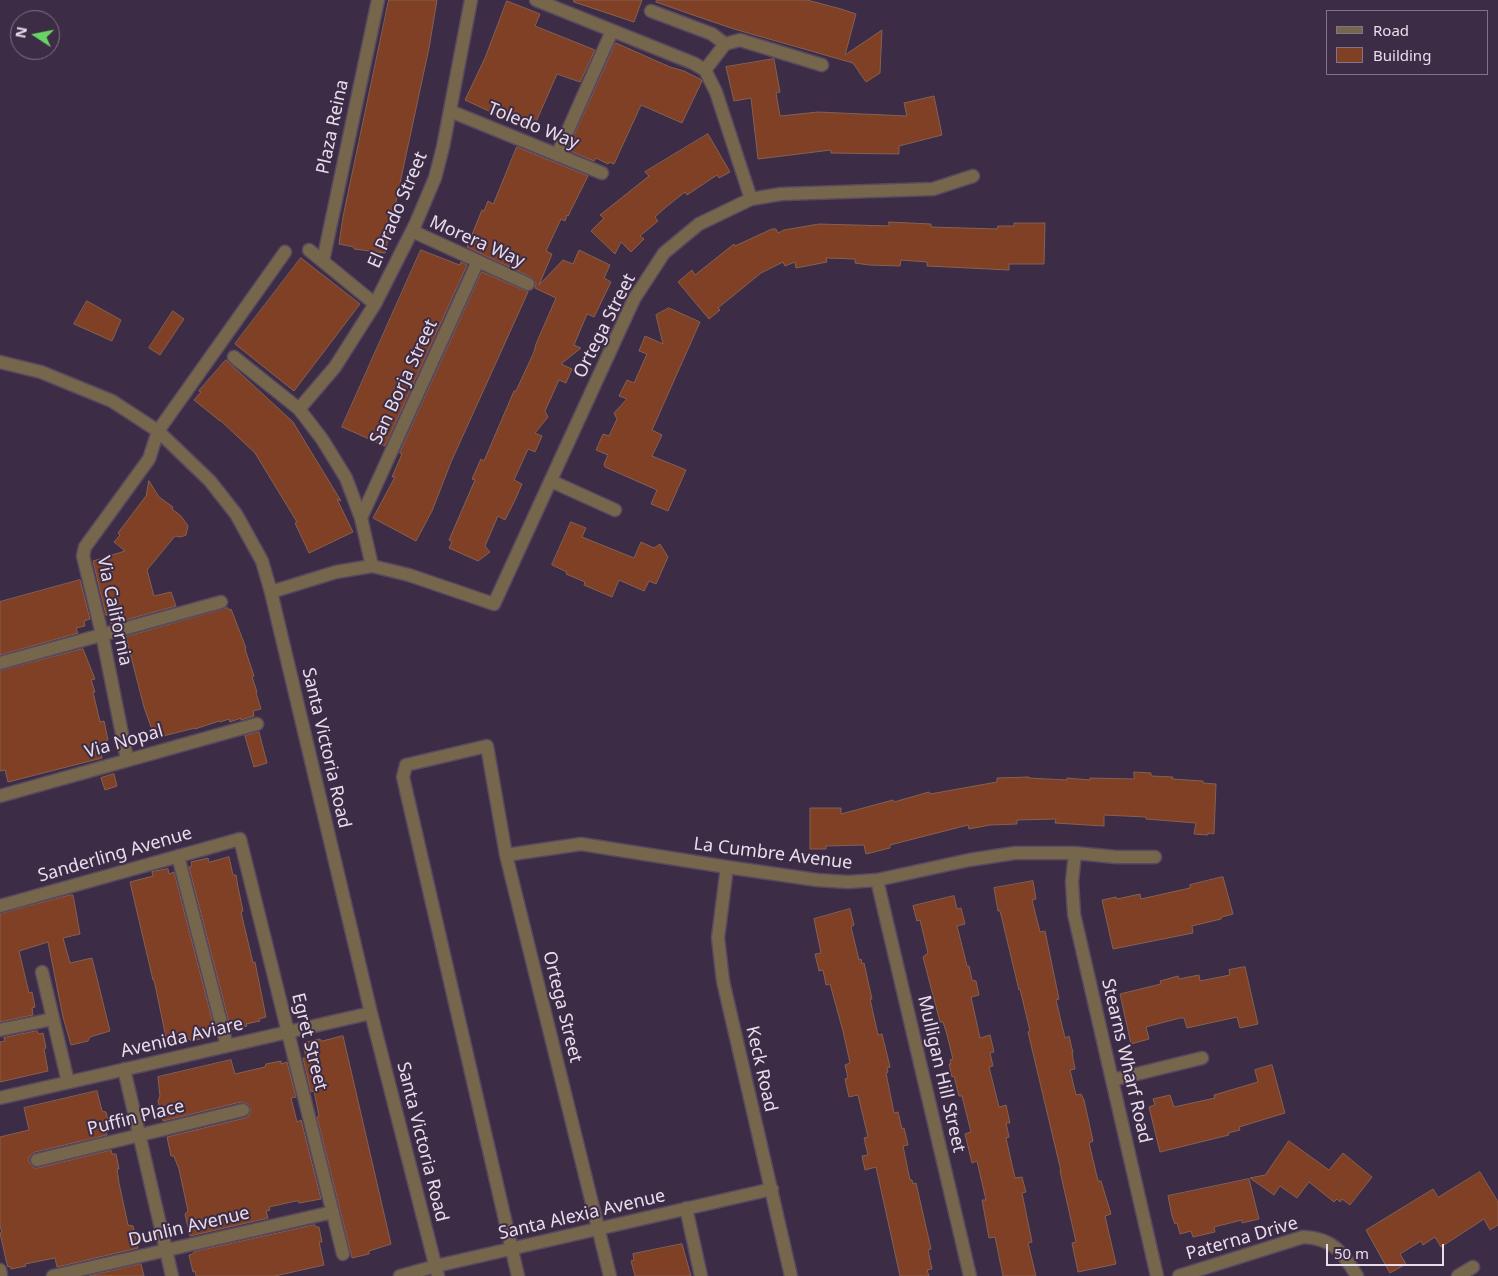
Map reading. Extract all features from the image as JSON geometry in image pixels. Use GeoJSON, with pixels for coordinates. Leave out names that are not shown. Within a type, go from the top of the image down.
{"type":"FeatureCollection","features":[{"type":"Feature","properties":{"kind":"street","name":"Plaza Reina"},"geometry":{"type":"LineString","coordinates":[[323,261],[378,0]]}},
{"type":"Feature","properties":{"kind":"street","name":"El Prado Street"},"geometry":{"type":"LineString","coordinates":[[299,409],[335,367],[375,304],[412,231],[435,178],[443,147],[471,0]]}},
{"type":"Feature","properties":{"kind":"street"},"geometry":{"type":"LineString","coordinates":[[539,1],[705,70],[716,92],[751,199]]}},
{"type":"Feature","properties":{"kind":"street"},"geometry":{"type":"LineString","coordinates":[[651,11],[712,34],[725,44]]}},
{"type":"Feature","properties":{"kind":"street"},"geometry":{"type":"LineString","coordinates":[[557,155],[612,31]]}},
{"type":"Feature","properties":{"kind":"street"},"geometry":{"type":"LineString","coordinates":[[705,70],[725,44],[740,40],[822,65]]}},
{"type":"Feature","properties":{"kind":"street","name":"Toledo Way"},"geometry":{"type":"LineString","coordinates":[[450,111],[602,173]]}},
{"type":"Feature","properties":{"kind":"street","name":"Ortega Street"},"geometry":{"type":"LineString","coordinates":[[372,566],[409,575],[494,604],[634,299],[664,253],[699,224],[751,199],[781,194],[933,189],[973,176]]}},
{"type":"Feature","properties":{"kind":"street","name":"Morera Way"},"geometry":{"type":"LineString","coordinates":[[412,231],[528,284]]}},
{"type":"Feature","properties":{"kind":"street"},"geometry":{"type":"LineString","coordinates":[[309,250],[375,304]]}},
{"type":"Feature","properties":{"kind":"street","name":"Via California"},"geometry":{"type":"LineString","coordinates":[[127,760],[102,634],[82,556],[95,531],[149,459],[158,430],[285,252]]}},
{"type":"Feature","properties":{"kind":"street","name":"San Borja Street"},"geometry":{"type":"LineString","coordinates":[[361,518],[478,261]]}},
{"type":"Feature","properties":{"kind":"street"},"geometry":{"type":"LineString","coordinates":[[234,357],[299,409],[322,439],[346,478],[361,518],[372,566],[336,572],[271,592]]}},
{"type":"Feature","properties":{"kind":"street","name":"Santa Victoria Road"},"geometry":{"type":"LineString","coordinates":[[0,362],[40,372],[112,401],[158,430],[210,481],[236,514],[262,561],[371,1013],[437,1271]]}},
{"type":"Feature","properties":{"kind":"street"},"geometry":{"type":"LineString","coordinates":[[550,481],[615,510]]}},
{"type":"Feature","properties":{"kind":"street"},"geometry":{"type":"LineString","coordinates":[[0,663],[221,602]]}},
{"type":"Feature","properties":{"kind":"street","name":"Via Nopal"},"geometry":{"type":"LineString","coordinates":[[0,796],[257,724]]}},
{"type":"Feature","properties":{"kind":"street","name":"Ortega Street"},"geometry":{"type":"LineString","coordinates":[[511,1249],[403,777],[406,765],[487,746],[506,855],[610,1276]]}},
{"type":"Feature","properties":{"kind":"street","name":"Sanderling Avenue"},"geometry":{"type":"LineString","coordinates":[[0,906],[240,839]]}},
{"type":"Feature","properties":{"kind":"street","name":"Egret Street"},"geometry":{"type":"LineString","coordinates":[[240,839],[343,1254]]}},
{"type":"Feature","properties":{"kind":"street","name":"La Cumbre Avenue"},"geometry":{"type":"LineString","coordinates":[[506,855],[581,844],[817,880],[848,882],[877,880],[1015,853],[1075,853],[1116,857],[1155,857]]}},
{"type":"Feature","properties":{"kind":"street","name":"Stearns Wharf Road"},"geometry":{"type":"LineString","coordinates":[[1075,853],[1072,882],[1074,914],[1157,1276]]}},
{"type":"Feature","properties":{"kind":"street"},"geometry":{"type":"LineString","coordinates":[[178,856],[227,1046]]}},
{"type":"Feature","properties":{"kind":"street","name":"Keck Road"},"geometry":{"type":"LineString","coordinates":[[727,867],[720,919],[719,958],[791,1276]]}},
{"type":"Feature","properties":{"kind":"street","name":"Mulligan Hill Street"},"geometry":{"type":"LineString","coordinates":[[877,880],[970,1276]]}},
{"type":"Feature","properties":{"kind":"street"},"geometry":{"type":"LineString","coordinates":[[42,972],[68,1082]]}},
{"type":"Feature","properties":{"kind":"street","name":"Avenida Aviare"},"geometry":{"type":"LineString","coordinates":[[0,1098],[371,1013]]}},
{"type":"Feature","properties":{"kind":"street"},"geometry":{"type":"LineString","coordinates":[[0,1030],[53,1019]]}},
{"type":"Feature","properties":{"kind":"street"},"geometry":{"type":"LineString","coordinates":[[1112,1080],[1202,1058]]}},
{"type":"Feature","properties":{"kind":"street"},"geometry":{"type":"LineString","coordinates":[[124,1069],[172,1276]]}},
{"type":"Feature","properties":{"kind":"street","name":"Puffin Place"},"geometry":{"type":"LineString","coordinates":[[37,1160],[243,1110]]}},
{"type":"Feature","properties":{"kind":"street","name":"Santa Alexia Avenue"},"geometry":{"type":"LineString","coordinates":[[400,1276],[437,1271],[511,1249],[772,1189]]}},
{"type":"Feature","properties":{"kind":"street"},"geometry":{"type":"LineString","coordinates":[[686,1208],[702,1276]]}},
{"type":"Feature","properties":{"kind":"street","name":"Dunlin Avenue"},"geometry":{"type":"LineString","coordinates":[[53,1276],[333,1212]]}},
{"type":"Feature","properties":{"kind":"street","name":"Paterna Drive"},"geometry":{"type":"LineString","coordinates":[[1179,1276],[1304,1238],[1319,1239],[1333,1245],[1357,1276]]}},
{"type":"Feature","properties":{"kind":"street"},"geometry":{"type":"LineString","coordinates":[[511,1249],[518,1276]]}},
{"type":"Feature","properties":{"kind":"street"},"geometry":{"type":"LineString","coordinates":[[1458,1276],[1473,1266]]}},
{"type":"Feature","properties":{"kind":"street"},"geometry":{"type":"LineString","coordinates":[[0,1270],[2,1276]]}},
{"type":"Feature","properties":{"kind":"building"},"geometry":{"type":"Polygon","coordinates":[[[389,0],[437,0],[429,48],[385,253],[354,249],[354,247],[339,244],[343,217],[389,0]]]}},
{"type":"Feature","properties":{"kind":"building"},"geometry":{"type":"Polygon","coordinates":[[[574,0],[642,0],[634,22],[574,2],[574,0]]]}},
{"type":"Feature","properties":{"kind":"building"},"geometry":{"type":"Polygon","coordinates":[[[657,0],[807,0],[841,9],[856,14],[845,55],[882,30],[880,73],[866,82],[853,63],[734,29],[656,2],[657,0]]]}},
{"type":"Feature","properties":{"kind":"building"},"geometry":{"type":"Polygon","coordinates":[[[507,1],[540,14],[535,26],[595,50],[580,82],[557,74],[532,131],[465,100],[485,58],[507,1]]]}},
{"type":"Feature","properties":{"kind":"building"},"geometry":{"type":"Polygon","coordinates":[[[616,43],[670,67],[684,71],[702,81],[682,123],[641,105],[614,164],[609,162],[608,164],[596,158],[594,161],[568,150],[616,43]]]}},
{"type":"Feature","properties":{"kind":"building"},"geometry":{"type":"Polygon","coordinates":[[[774,59],[780,92],[776,93],[780,116],[818,112],[907,116],[904,103],[934,96],[942,135],[899,146],[899,154],[831,153],[831,150],[758,159],[751,98],[734,101],[726,67],[774,59]]]}},
{"type":"Feature","properties":{"kind":"building"},"geometry":{"type":"Polygon","coordinates":[[[708,134],[730,172],[719,178],[717,175],[687,195],[685,192],[666,207],[655,217],[658,221],[640,236],[644,239],[631,252],[621,242],[615,254],[591,231],[604,218],[600,215],[649,176],[645,172],[708,134]]]}},
{"type":"Feature","properties":{"kind":"building"},"geometry":{"type":"Polygon","coordinates":[[[517,147],[588,176],[565,221],[561,219],[546,251],[552,254],[539,285],[563,260],[573,264],[579,250],[610,265],[604,278],[611,282],[594,317],[587,314],[574,345],[581,348],[561,364],[572,369],[566,383],[559,380],[545,411],[548,417],[535,433],[542,436],[535,452],[528,449],[514,480],[522,484],[516,498],[505,520],[498,516],[485,546],[490,552],[478,561],[449,548],[452,542],[449,540],[475,480],[472,479],[481,459],[484,461],[514,391],[516,391],[534,352],[556,298],[535,288],[536,283],[531,277],[467,247],[482,210],[484,211],[488,201],[493,204],[517,147]]]}},
{"type":"Feature","properties":{"kind":"building"},"geometry":{"type":"Polygon","coordinates":[[[889,222],[931,224],[931,227],[997,229],[998,226],[1014,226],[1014,223],[1045,223],[1044,264],[1009,264],[1009,270],[927,266],[927,262],[901,260],[900,266],[869,265],[855,263],[855,259],[826,258],[827,262],[796,268],[795,262],[785,266],[783,262],[761,273],[718,308],[720,310],[709,319],[678,282],[692,270],[695,275],[734,244],[735,246],[772,229],[776,229],[778,233],[784,230],[819,224],[889,226],[889,222]]]}},
{"type":"Feature","properties":{"kind":"building"},"geometry":{"type":"Polygon","coordinates":[[[421,250],[460,265],[461,262],[467,265],[385,446],[342,427],[421,250]]]}},
{"type":"Feature","properties":{"kind":"building"},"geometry":{"type":"Polygon","coordinates":[[[301,258],[360,304],[294,391],[235,344],[301,258]]]}},
{"type":"Feature","properties":{"kind":"building"},"geometry":{"type":"Polygon","coordinates":[[[482,272],[528,292],[451,462],[432,511],[416,541],[373,518],[395,477],[392,477],[402,454],[400,453],[482,272]]]}},
{"type":"Feature","properties":{"kind":"building"},"geometry":{"type":"Polygon","coordinates":[[[87,301],[121,320],[112,341],[74,324],[87,301]]]}},
{"type":"Feature","properties":{"kind":"building"},"geometry":{"type":"Polygon","coordinates":[[[669,308],[700,322],[652,430],[662,435],[652,456],[686,470],[668,511],[651,504],[657,490],[605,467],[604,464],[608,455],[596,450],[603,434],[609,436],[617,419],[614,413],[627,399],[619,396],[627,380],[634,383],[647,354],[639,351],[645,336],[663,344],[656,315],[669,308]]]}},
{"type":"Feature","properties":{"kind":"building"},"geometry":{"type":"Polygon","coordinates":[[[173,311],[184,319],[160,355],[149,348],[173,311]]]}},
{"type":"Feature","properties":{"kind":"building"},"geometry":{"type":"Polygon","coordinates":[[[226,360],[293,422],[341,501],[337,499],[353,532],[309,553],[295,523],[297,522],[255,453],[220,420],[194,400],[201,392],[199,391],[226,360]]]}},
{"type":"Feature","properties":{"kind":"building"},"geometry":{"type":"Polygon","coordinates":[[[149,481],[159,497],[173,507],[172,509],[181,516],[188,526],[186,535],[181,537],[175,536],[147,570],[154,596],[171,592],[176,606],[111,624],[109,616],[106,615],[93,561],[125,551],[114,542],[120,535],[118,533],[146,496],[149,481]]]}},
{"type":"Feature","properties":{"kind":"building"},"geometry":{"type":"Polygon","coordinates":[[[571,522],[586,528],[582,537],[634,558],[641,542],[654,548],[660,544],[668,557],[656,584],[649,581],[644,591],[619,580],[612,597],[584,585],[585,582],[566,574],[567,572],[552,565],[571,522]]]}},
{"type":"Feature","properties":{"kind":"building"},"geometry":{"type":"Polygon","coordinates":[[[80,580],[90,619],[84,621],[85,626],[76,628],[78,633],[0,655],[0,602],[80,580]]]}},
{"type":"Feature","properties":{"kind":"building"},"geometry":{"type":"Polygon","coordinates":[[[228,608],[229,610],[231,609],[246,648],[261,709],[253,711],[254,716],[241,720],[241,718],[230,722],[229,719],[219,721],[195,729],[155,738],[144,707],[126,637],[228,608]]]}},
{"type":"Feature","properties":{"kind":"building"},"geometry":{"type":"Polygon","coordinates":[[[83,649],[95,679],[91,680],[95,692],[93,692],[100,722],[104,721],[108,751],[101,753],[102,758],[8,782],[5,770],[0,771],[0,671],[83,649]]]}},
{"type":"Feature","properties":{"kind":"building"},"geometry":{"type":"Polygon","coordinates":[[[259,732],[267,763],[254,767],[245,736],[259,732]]]}},
{"type":"Feature","properties":{"kind":"building"},"geometry":{"type":"Polygon","coordinates":[[[1134,772],[1216,784],[1214,834],[1194,834],[1196,823],[1146,819],[1146,817],[1104,815],[1104,826],[1055,823],[1056,819],[1017,820],[1017,824],[990,825],[969,829],[968,825],[890,845],[890,848],[866,854],[864,845],[826,846],[826,849],[810,849],[810,808],[841,808],[841,814],[929,792],[930,794],[997,782],[997,778],[1134,779],[1134,772]]]}},
{"type":"Feature","properties":{"kind":"building"},"geometry":{"type":"Polygon","coordinates":[[[114,774],[117,786],[105,790],[101,778],[114,774]]]}},
{"type":"Feature","properties":{"kind":"building"},"geometry":{"type":"Polygon","coordinates":[[[229,857],[233,875],[236,875],[243,911],[241,912],[253,963],[255,962],[266,1017],[259,1019],[260,1021],[246,1024],[247,1026],[231,1030],[189,867],[192,866],[191,862],[208,858],[209,862],[229,857]]]}},
{"type":"Feature","properties":{"kind":"building"},"geometry":{"type":"Polygon","coordinates":[[[168,869],[169,874],[174,872],[215,1031],[205,1033],[205,1038],[191,1041],[190,1039],[167,1042],[130,882],[153,876],[152,872],[168,869]]]}},
{"type":"Feature","properties":{"kind":"building"},"geometry":{"type":"Polygon","coordinates":[[[1223,877],[1233,914],[1192,926],[1193,933],[1113,949],[1102,900],[1140,894],[1141,899],[1190,888],[1190,885],[1223,877]]]}},
{"type":"Feature","properties":{"kind":"building"},"geometry":{"type":"Polygon","coordinates":[[[1033,881],[1036,899],[1032,900],[1040,932],[1045,931],[1059,999],[1056,1000],[1065,1038],[1069,1036],[1073,1053],[1075,1069],[1070,1070],[1076,1095],[1081,1094],[1084,1100],[1093,1141],[1089,1143],[1098,1181],[1101,1181],[1111,1214],[1105,1216],[1116,1264],[1078,1272],[1072,1243],[1076,1242],[1061,1171],[1028,1032],[1030,1031],[1000,911],[998,911],[994,888],[1033,881]]]}},
{"type":"Feature","properties":{"kind":"building"},"geometry":{"type":"Polygon","coordinates":[[[73,895],[80,934],[63,938],[70,963],[92,958],[110,1031],[90,1037],[88,1041],[71,1045],[63,1017],[48,942],[19,951],[29,993],[32,992],[35,1007],[32,1008],[33,1015],[0,1022],[0,914],[73,895]]]}},
{"type":"Feature","properties":{"kind":"building"},"geometry":{"type":"Polygon","coordinates":[[[954,896],[957,909],[961,908],[965,924],[957,926],[967,966],[969,966],[972,980],[976,981],[979,995],[971,997],[980,1038],[990,1035],[994,1052],[990,1053],[993,1066],[989,1067],[999,1107],[1006,1105],[1010,1123],[1006,1123],[1009,1137],[1006,1138],[1015,1178],[1022,1177],[1026,1192],[1022,1193],[1032,1242],[1028,1243],[1036,1276],[1003,1276],[995,1237],[989,1238],[982,1200],[986,1200],[977,1161],[972,1163],[965,1134],[971,1132],[962,1096],[959,1096],[954,1076],[952,1077],[949,1064],[951,1064],[950,1060],[953,1059],[943,1022],[940,1022],[923,957],[928,953],[920,920],[917,921],[913,906],[954,896]]]}},
{"type":"Feature","properties":{"kind":"building"},"geometry":{"type":"Polygon","coordinates":[[[850,909],[854,925],[851,927],[859,960],[861,959],[862,964],[864,963],[878,1035],[882,1034],[890,1067],[887,1068],[888,1072],[886,1073],[894,1113],[898,1112],[902,1129],[904,1128],[908,1145],[903,1146],[910,1180],[912,1180],[913,1184],[916,1183],[931,1249],[928,1250],[932,1269],[927,1270],[929,1276],[900,1276],[876,1167],[865,1170],[862,1156],[868,1155],[864,1138],[868,1137],[858,1095],[849,1097],[845,1079],[848,1078],[845,1065],[850,1063],[843,1031],[830,984],[826,985],[823,970],[819,971],[815,954],[821,953],[814,919],[850,909]]]}},
{"type":"Feature","properties":{"kind":"building"},"geometry":{"type":"Polygon","coordinates":[[[1245,967],[1258,1024],[1240,1028],[1237,1017],[1187,1028],[1184,1018],[1180,1018],[1146,1027],[1149,1039],[1131,1044],[1120,994],[1161,984],[1160,981],[1178,976],[1179,979],[1199,975],[1200,981],[1230,975],[1229,970],[1245,967]]]}},
{"type":"Feature","properties":{"kind":"building"},"geometry":{"type":"Polygon","coordinates":[[[37,1031],[39,1034],[43,1033],[48,1071],[0,1082],[0,1042],[5,1041],[4,1038],[37,1031]]]}},
{"type":"Feature","properties":{"kind":"building"},"geometry":{"type":"Polygon","coordinates":[[[343,1036],[391,1244],[369,1251],[369,1254],[352,1258],[317,1117],[319,1116],[314,1091],[311,1092],[303,1058],[306,1058],[303,1043],[343,1036]]]}},
{"type":"Feature","properties":{"kind":"building"},"geometry":{"type":"Polygon","coordinates":[[[231,1060],[235,1074],[265,1067],[266,1064],[281,1061],[281,1064],[287,1062],[296,1097],[291,1098],[297,1122],[301,1120],[321,1199],[299,1203],[299,1201],[296,1201],[269,1207],[270,1210],[266,1211],[268,1218],[190,1236],[185,1214],[188,1211],[179,1169],[174,1156],[171,1156],[167,1137],[245,1118],[249,1116],[251,1109],[248,1104],[241,1102],[163,1121],[158,1101],[160,1096],[158,1077],[231,1060]]]}},
{"type":"Feature","properties":{"kind":"building"},"geometry":{"type":"Polygon","coordinates":[[[1272,1065],[1285,1113],[1239,1127],[1240,1130],[1228,1133],[1229,1135],[1160,1152],[1149,1107],[1155,1105],[1153,1099],[1170,1095],[1174,1107],[1215,1098],[1214,1095],[1258,1082],[1255,1070],[1272,1065]]]}},
{"type":"Feature","properties":{"kind":"building"},"geometry":{"type":"Polygon","coordinates":[[[97,1091],[102,1111],[106,1112],[110,1129],[106,1130],[107,1135],[35,1152],[29,1157],[29,1162],[34,1168],[38,1168],[111,1150],[112,1154],[116,1154],[119,1183],[128,1225],[133,1226],[138,1248],[57,1267],[55,1258],[11,1269],[10,1266],[8,1267],[0,1233],[2,1232],[0,1226],[0,1137],[29,1130],[24,1108],[97,1091]]]}},
{"type":"Feature","properties":{"kind":"building"},"geometry":{"type":"Polygon","coordinates":[[[1289,1141],[1329,1170],[1343,1153],[1372,1177],[1350,1205],[1342,1199],[1340,1202],[1337,1199],[1334,1202],[1309,1182],[1297,1198],[1280,1186],[1274,1195],[1250,1178],[1265,1175],[1289,1141]]]}},
{"type":"Feature","properties":{"kind":"building"},"geometry":{"type":"Polygon","coordinates":[[[1480,1172],[1498,1202],[1498,1225],[1490,1230],[1484,1219],[1441,1247],[1435,1237],[1423,1245],[1421,1241],[1400,1254],[1406,1264],[1390,1273],[1366,1230],[1433,1189],[1438,1197],[1480,1172]]]}},
{"type":"Feature","properties":{"kind":"building"},"geometry":{"type":"Polygon","coordinates":[[[1249,1179],[1259,1219],[1242,1223],[1242,1220],[1214,1227],[1215,1232],[1193,1237],[1191,1231],[1180,1234],[1177,1223],[1175,1224],[1172,1216],[1168,1196],[1249,1179]]]}},
{"type":"Feature","properties":{"kind":"building"},"geometry":{"type":"Polygon","coordinates":[[[315,1225],[319,1227],[322,1242],[319,1242],[324,1265],[275,1276],[196,1276],[195,1271],[193,1272],[189,1255],[194,1252],[315,1225]]]}},
{"type":"Feature","properties":{"kind":"building"},"geometry":{"type":"Polygon","coordinates":[[[682,1244],[691,1276],[635,1276],[631,1261],[634,1260],[633,1254],[682,1244]]]}},
{"type":"Feature","properties":{"kind":"building"},"geometry":{"type":"Polygon","coordinates":[[[141,1264],[144,1276],[89,1276],[141,1264]]]}}]}
